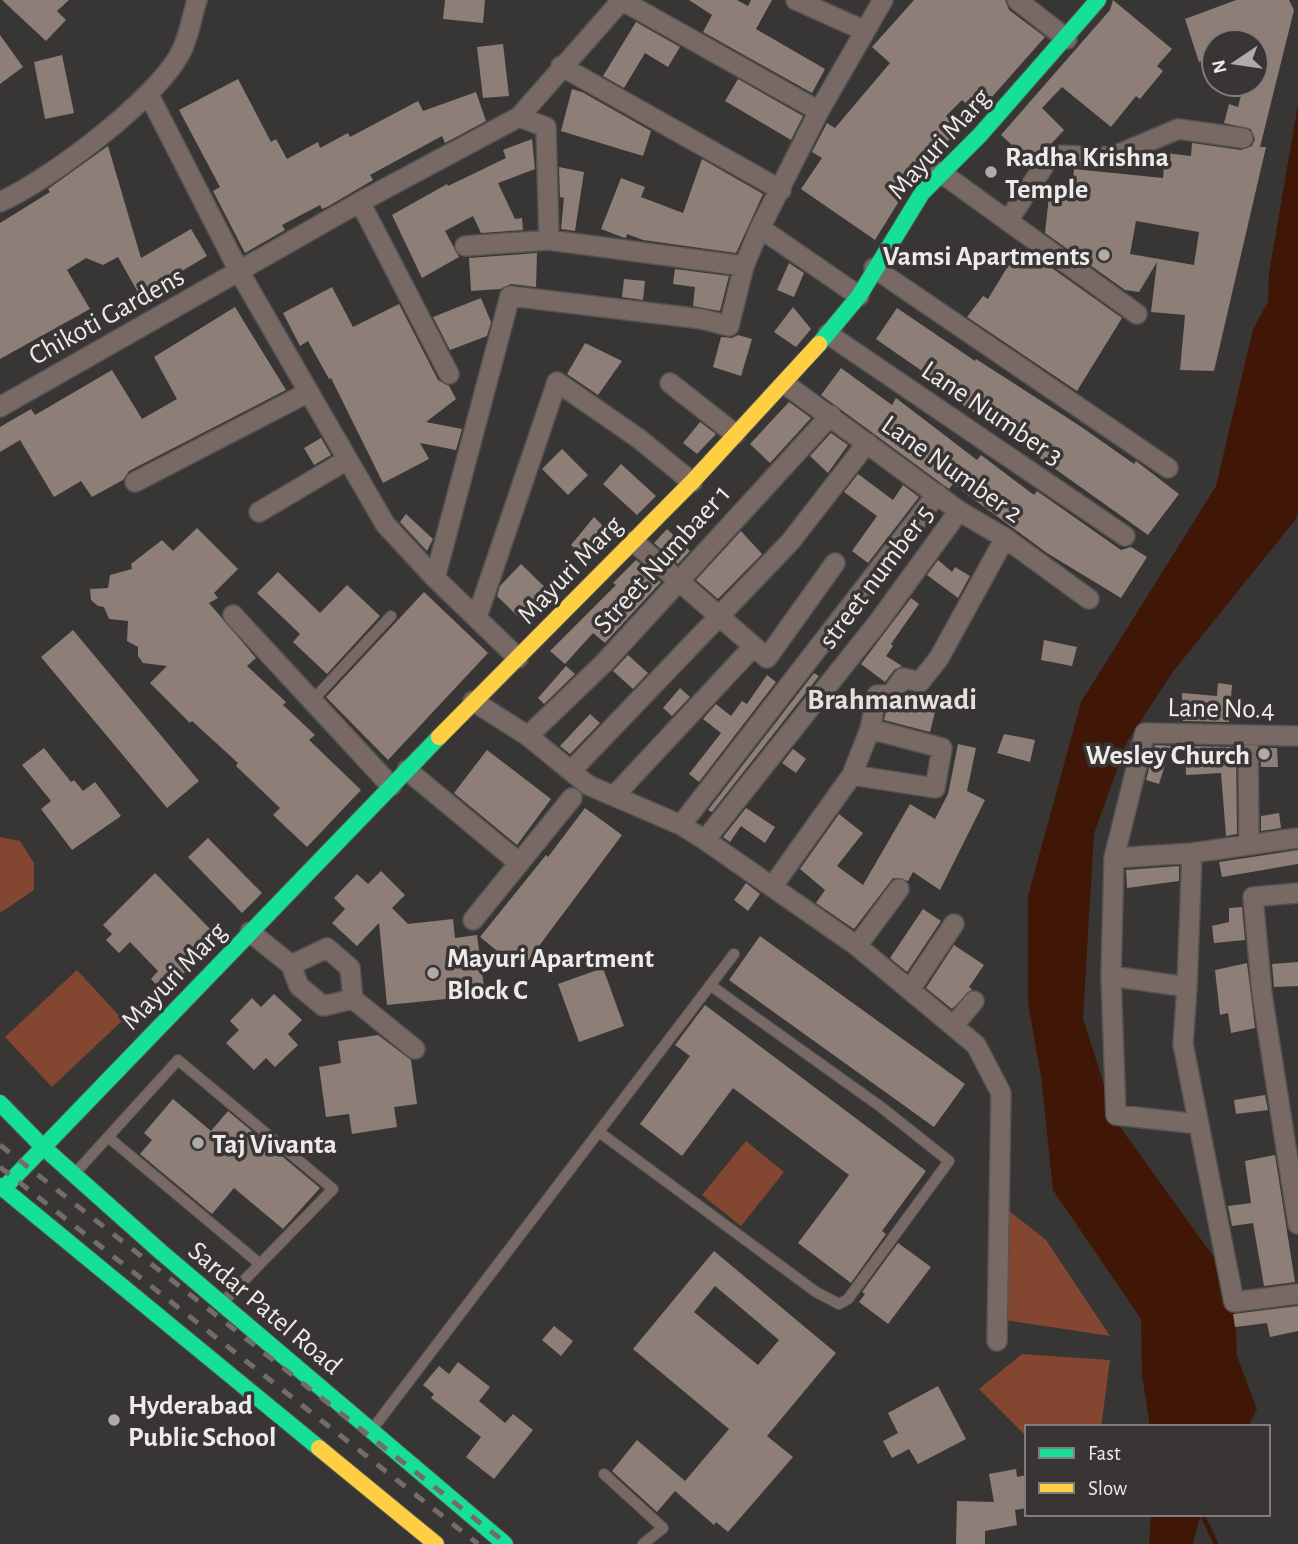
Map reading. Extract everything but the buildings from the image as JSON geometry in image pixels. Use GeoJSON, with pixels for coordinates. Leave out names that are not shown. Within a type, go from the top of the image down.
{"type":"FeatureCollection","features":[{"type":"Feature","properties":{"kind":"street"},"geometry":{"type":"LineString","coordinates":[[0,202],[30,189],[149,95],[182,51],[197,0]]}},
{"type":"Feature","properties":{"kind":"street"},"geometry":{"type":"LineString","coordinates":[[549,240],[546,127],[519,117],[561,66],[622,0],[819,111]]}},
{"type":"Feature","properties":{"kind":"street"},"geometry":{"type":"LineString","coordinates":[[796,0],[863,30]]}},
{"type":"Feature","properties":{"kind":"street"},"geometry":{"type":"LineString","coordinates":[[435,578],[510,296],[702,318],[729,326],[744,266],[760,228],[819,111],[863,30],[883,0]]}},
{"type":"Feature","properties":{"kind":"street"},"geometry":{"type":"LineString","coordinates":[[1017,0],[1067,38]]}},
{"type":"Feature","properties":{"kind":"street","name":"Mayuri Marg"},"geometry":{"type":"LineString","coordinates":[[1,1188],[785,384],[859,296],[922,192],[980,135],[1098,0]]}},
{"type":"Feature","properties":{"kind":"street"},"geometry":{"type":"LineString","coordinates":[[561,66],[781,190]]}},
{"type":"Feature","properties":{"kind":"street"},"geometry":{"type":"LineString","coordinates":[[149,95],[240,273],[385,524],[435,578],[518,658]]}},
{"type":"Feature","properties":{"kind":"street","name":"Chikoti Gardens"},"geometry":{"type":"LineString","coordinates":[[0,407],[240,273],[360,202],[519,117]]}},
{"type":"Feature","properties":{"kind":"street"},"geometry":{"type":"LineString","coordinates":[[1008,221],[1051,155],[1112,157],[1178,130],[1243,138]]}},
{"type":"Feature","properties":{"kind":"street"},"geometry":{"type":"LineString","coordinates":[[940,172],[1137,314]]}},
{"type":"Feature","properties":{"kind":"street"},"geometry":{"type":"LineString","coordinates":[[360,202],[449,374]]}},
{"type":"Feature","properties":{"kind":"street"},"geometry":{"type":"LineString","coordinates":[[760,228],[859,296]]}},
{"type":"Feature","properties":{"kind":"street"},"geometry":{"type":"LineString","coordinates":[[465,246],[549,240],[744,266]]}},
{"type":"Feature","properties":{"kind":"street"},"geometry":{"type":"LineString","coordinates":[[874,268],[1168,468]]}},
{"type":"Feature","properties":{"kind":"street","name":"Lane Number 3"},"geometry":{"type":"LineString","coordinates":[[828,334],[1125,536]]}},
{"type":"Feature","properties":{"kind":"street"},"geometry":{"type":"LineString","coordinates":[[477,617],[557,382],[638,438],[692,482]]}},
{"type":"Feature","properties":{"kind":"street"},"geometry":{"type":"LineString","coordinates":[[670,383],[735,434]]}},
{"type":"Feature","properties":{"kind":"street","name":"Lane Number 2"},"geometry":{"type":"LineString","coordinates":[[785,384],[959,511],[1005,538],[1089,600]]}},
{"type":"Feature","properties":{"kind":"street"},"geometry":{"type":"LineString","coordinates":[[135,482],[307,393]]}},
{"type":"Feature","properties":{"kind":"street","name":"Street Numbaer 1"},"geometry":{"type":"LineString","coordinates":[[528,736],[604,663],[831,415]]}},
{"type":"Feature","properties":{"kind":"street"},"geometry":{"type":"LineString","coordinates":[[571,771],[791,541],[867,443]]}},
{"type":"Feature","properties":{"kind":"street"},"geometry":{"type":"LineString","coordinates":[[259,512],[347,460]]}},
{"type":"Feature","properties":{"kind":"street"},"geometry":{"type":"LineString","coordinates":[[681,825],[937,494]]}},
{"type":"Feature","properties":{"kind":"street","name":"street number 5"},"geometry":{"type":"LineString","coordinates":[[705,840],[879,621],[959,511]]}},
{"type":"Feature","properties":{"kind":"street"},"geometry":{"type":"LineString","coordinates":[[772,887],[852,775],[870,729],[877,695],[891,695],[903,678],[920,682],[939,658],[1005,538]]}},
{"type":"Feature","properties":{"kind":"street"},"geometry":{"type":"LineString","coordinates":[[633,541],[767,658],[835,563]]}},
{"type":"Feature","properties":{"kind":"street"},"geometry":{"type":"LineString","coordinates":[[233,615],[310,702],[391,786]]}},
{"type":"Feature","properties":{"kind":"street"},"geometry":{"type":"LineString","coordinates":[[615,795],[753,647]]}},
{"type":"Feature","properties":{"kind":"street"},"geometry":{"type":"LineString","coordinates":[[473,701],[528,736],[588,785],[681,825],[705,840],[857,946],[955,1024],[976,1045],[1001,1093],[997,1341]]}},
{"type":"Feature","properties":{"kind":"street"},"geometry":{"type":"LineString","coordinates":[[852,775],[935,788],[942,748],[870,729]]}},
{"type":"Feature","properties":{"kind":"street","name":"Lane No.4"},"geometry":{"type":"LineString","coordinates":[[1114,858],[1145,733],[1298,736]]}},
{"type":"Feature","properties":{"kind":"street"},"geometry":{"type":"LineString","coordinates":[[1248,735],[1249,845]]}},
{"type":"Feature","properties":{"kind":"street"},"geometry":{"type":"LineString","coordinates":[[407,770],[517,862]]}},
{"type":"Feature","properties":{"kind":"street"},"geometry":{"type":"LineString","coordinates":[[473,920],[517,862],[572,799]]}},
{"type":"Feature","properties":{"kind":"street"},"geometry":{"type":"LineString","coordinates":[[1199,1124],[1116,1115],[1111,976],[1114,858],[1192,853],[1298,838]]}},
{"type":"Feature","properties":{"kind":"street"},"geometry":{"type":"LineString","coordinates":[[1192,853],[1183,1044],[1234,1302],[1298,1294]]}},
{"type":"Feature","properties":{"kind":"street"},"geometry":{"type":"LineString","coordinates":[[857,946],[899,889]]}},
{"type":"Feature","properties":{"kind":"street"},"geometry":{"type":"LineString","coordinates":[[1298,893],[1253,897],[1262,994],[1298,1224]]}},
{"type":"Feature","properties":{"kind":"street"},"geometry":{"type":"LineString","coordinates":[[911,988],[954,924]]}},
{"type":"Feature","properties":{"kind":"street"},"geometry":{"type":"LineString","coordinates":[[250,932],[291,965],[299,986],[323,1006],[353,999]]}},
{"type":"Feature","properties":{"kind":"street"},"geometry":{"type":"LineString","coordinates":[[291,965],[327,948],[350,968],[353,999],[415,1049]]}},
{"type":"Feature","properties":{"kind":"street"},"geometry":{"type":"LineString","coordinates":[[1111,976],[1186,988]]}},
{"type":"Feature","properties":{"kind":"street"},"geometry":{"type":"LineString","coordinates":[[955,1024],[974,1001]]}},
{"type":"Feature","properties":{"kind":"street","name":"Sardar Patel Road"},"geometry":{"type":"LineString","coordinates":[[0,1103],[43,1147],[221,1304],[505,1544]]}},
{"type":"Feature","properties":{"kind":"street"},"geometry":{"type":"LineString","coordinates":[[1,1188],[436,1544]]}},
{"type":"Feature","properties":{"kind":"lane"},"geometry":{"type":"LineString","coordinates":[[310,702],[391,615]]}},
{"type":"Feature","properties":{"kind":"lane"},"geometry":{"type":"LineString","coordinates":[[371,1431],[734,954]]}},
{"type":"Feature","properties":{"kind":"lane"},"geometry":{"type":"LineString","coordinates":[[599,1132],[816,1292],[839,1304],[848,1300],[949,1161],[881,1107],[710,985]]}},
{"type":"Feature","properties":{"kind":"lane"},"geometry":{"type":"LineString","coordinates":[[75,1174],[178,1060],[333,1189],[221,1304]]}},
{"type":"Feature","properties":{"kind":"lane"},"geometry":{"type":"LineString","coordinates":[[108,1137],[260,1264]]}},
{"type":"Feature","properties":{"kind":"lane"},"geometry":{"type":"LineString","coordinates":[[604,1474],[663,1528],[643,1544]]}},
{"type":"Feature","properties":{"kind":"shaded area"},"geometry":{"type":"Polygon","coordinates":[[[1298,104],[1296,519],[1172,673],[1127,742],[1094,834],[1083,1018],[1115,1120],[1234,1285],[1237,1356],[1257,1409],[1249,1425],[1150,1425],[1142,1375],[1141,1319],[1053,1190],[1041,1077],[1028,1003],[1028,896],[1081,702],[1216,486],[1253,329],[1268,302],[1269,273],[1298,104]]]}},
{"type":"Feature","properties":{"kind":"shaded area"},"geometry":{"type":"Polygon","coordinates":[[[0,837],[20,841],[34,863],[34,890],[0,913],[0,837]]]}},
{"type":"Feature","properties":{"kind":"shaded area"},"geometry":{"type":"Polygon","coordinates":[[[77,970],[123,1020],[52,1087],[5,1037],[77,970]]]}},
{"type":"Feature","properties":{"kind":"shaded area"},"geometry":{"type":"Polygon","coordinates":[[[746,1141],[784,1172],[741,1226],[702,1195],[746,1141]]]}},
{"type":"Feature","properties":{"kind":"shaded area"},"geometry":{"type":"Polygon","coordinates":[[[1008,1210],[1046,1240],[1110,1336],[1005,1320],[1008,1210]]]}},
{"type":"Feature","properties":{"kind":"shaded area"},"geometry":{"type":"Polygon","coordinates":[[[1022,1354],[1110,1360],[1101,1425],[1025,1425],[1025,1435],[979,1389],[1022,1354]]]}},
{"type":"Feature","properties":{"kind":"shaded area"},"geometry":{"type":"Polygon","coordinates":[[[1151,1516],[1189,1516],[1183,1522],[1186,1544],[1149,1544],[1151,1516]]]}},
{"type":"Feature","properties":{"kind":"waterway"},"geometry":{"type":"LineString","coordinates":[[1183,1544],[1190,1516]]}},
{"type":"Feature","properties":{"kind":"waterway"},"geometry":{"type":"LineString","coordinates":[[1203,1516],[1216,1544]]}},
{"type":"Feature","properties":{"kind":"railway"},"geometry":{"type":"LineString","coordinates":[[0,1145],[507,1544]]}},
{"type":"Feature","properties":{"kind":"railway"},"geometry":{"type":"LineString","coordinates":[[0,1167],[478,1544]]}},
{"type":"Feature","properties":{"kind":"traffic: fast"},"geometry":{"type":"LineString","coordinates":[[819,344],[859,296],[922,193],[980,135],[1098,0]]}},
{"type":"Feature","properties":{"kind":"traffic: fast"},"geometry":{"type":"LineString","coordinates":[[3,1189],[439,737]]}},
{"type":"Feature","properties":{"kind":"traffic: fast"},"geometry":{"type":"LineString","coordinates":[[0,1103],[43,1147],[161,1252],[505,1544]]}},
{"type":"Feature","properties":{"kind":"traffic: fast"},"geometry":{"type":"LineString","coordinates":[[0,1186],[319,1448]]}},
{"type":"Feature","properties":{"kind":"traffic: slow"},"geometry":{"type":"LineString","coordinates":[[439,737],[692,482],[819,344]]}},
{"type":"Feature","properties":{"kind":"traffic: slow"},"geometry":{"type":"LineString","coordinates":[[319,1448],[436,1544]]}},
{"type":"Feature","properties":{"kind":"place","name":"Radha Krishna Temple"},"geometry":{"type":"Point","coordinates":[991,172]}},
{"type":"Feature","properties":{"kind":"place","name":"Vamsi Apartments"},"geometry":{"type":"Point","coordinates":[1104,255]}},
{"type":"Feature","properties":{"kind":"place","name":"Wesley Church"},"geometry":{"type":"Point","coordinates":[1264,754]}},
{"type":"Feature","properties":{"kind":"place","name":"Mayuri Apartment Block C"},"geometry":{"type":"Point","coordinates":[433,973]}},
{"type":"Feature","properties":{"kind":"place","name":"Taj Vivanta"},"geometry":{"type":"Point","coordinates":[198,1143]}},
{"type":"Feature","properties":{"kind":"place","name":"Hyderabad Public School"},"geometry":{"type":"Point","coordinates":[114,1420]}},
{"type":"Feature","properties":{"kind":"district","name":"Brahmanwadi"},"geometry":{"type":"Point","coordinates":[892,699]}}]}
